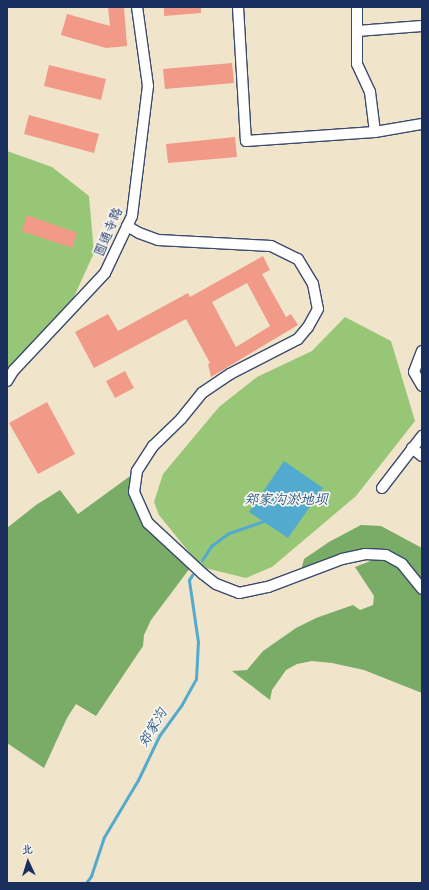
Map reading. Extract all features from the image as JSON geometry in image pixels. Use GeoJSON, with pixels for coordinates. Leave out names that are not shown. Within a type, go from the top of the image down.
{"type":"FeatureCollection","features":[{"type":"Feature","properties":{"kind":"street","name":"圆通寺路"},"geometry":{"type":"LineString","coordinates":[[7,381],[14,370],[105,273],[132,216],[148,86],[137,7]]}},
{"type":"Feature","properties":{"kind":"street"},"geometry":{"type":"LineString","coordinates":[[238,7],[246,141],[375,132],[422,124]]}},
{"type":"Feature","properties":{"kind":"street"},"geometry":{"type":"LineString","coordinates":[[357,7],[357,64],[370,92],[375,132]]}},
{"type":"Feature","properties":{"kind":"street"},"geometry":{"type":"LineString","coordinates":[[357,31],[422,26]]}},
{"type":"Feature","properties":{"kind":"street"},"geometry":{"type":"LineString","coordinates":[[127,226],[139,233],[158,240],[271,246],[298,260],[313,284],[318,309],[308,327],[298,339],[230,374],[202,393],[182,418],[153,446],[137,471],[134,492],[148,523],[216,584],[239,593],[268,588],[342,559],[365,554],[386,555],[402,564],[422,590]]}},
{"type":"Feature","properties":{"kind":"street"},"geometry":{"type":"LineString","coordinates":[[422,351],[414,372],[422,386]]}},
{"type":"Feature","properties":{"kind":"street"},"geometry":{"type":"LineString","coordinates":[[382,488],[422,436]]}},
{"type":"Feature","properties":{"kind":"street"},"geometry":{"type":"LineString","coordinates":[[412,448],[422,456]]}},
{"type":"Feature","properties":{"kind":"green space"},"geometry":{"type":"Polygon","coordinates":[[[7,151],[52,167],[89,196],[94,253],[72,301],[7,374],[7,151]]]}},
{"type":"Feature","properties":{"kind":"green space"},"geometry":{"type":"Polygon","coordinates":[[[345,317],[391,341],[415,421],[356,496],[272,567],[246,578],[201,567],[159,515],[154,502],[163,474],[219,407],[257,377],[312,351],[345,317]]]}},
{"type":"Feature","properties":{"kind":"green space"},"geometry":{"type":"Polygon","coordinates":[[[137,471],[134,492],[148,523],[193,564],[151,620],[144,635],[143,646],[96,716],[76,704],[67,718],[44,768],[7,743],[7,528],[36,505],[60,490],[78,514],[137,471]]]}},
{"type":"Feature","properties":{"kind":"green space"},"geometry":{"type":"Polygon","coordinates":[[[361,525],[381,526],[422,548],[422,589],[402,564],[365,554],[300,574],[304,559],[329,542],[361,525]]]}},
{"type":"Feature","properties":{"kind":"green space"},"geometry":{"type":"Polygon","coordinates":[[[373,560],[386,560],[400,568],[410,582],[422,594],[422,693],[364,670],[332,663],[312,661],[297,664],[286,670],[272,690],[270,700],[232,671],[247,670],[263,651],[296,628],[316,618],[353,605],[360,610],[373,605],[374,596],[355,567],[373,560]]]}},
{"type":"Feature","properties":{"kind":"water","name":"郑家沟淤地坝"},"geometry":{"type":"Polygon","coordinates":[[[284,461],[323,488],[288,538],[249,512],[284,461]]]}},
{"type":"Feature","properties":{"kind":"building"},"geometry":{"type":"Polygon","coordinates":[[[108,7],[124,7],[127,46],[106,48],[61,35],[67,14],[110,26],[108,7]]]}},
{"type":"Feature","properties":{"kind":"building"},"geometry":{"type":"Polygon","coordinates":[[[164,7],[201,7],[201,13],[164,16],[164,7]]]}},
{"type":"Feature","properties":{"kind":"building"},"geometry":{"type":"Polygon","coordinates":[[[232,63],[234,83],[165,89],[163,69],[232,63]]]}},
{"type":"Feature","properties":{"kind":"building"},"geometry":{"type":"Polygon","coordinates":[[[49,65],[106,79],[101,100],[44,86],[49,65]]]}},
{"type":"Feature","properties":{"kind":"building"},"geometry":{"type":"Polygon","coordinates":[[[29,115],[99,134],[94,153],[24,134],[29,115]]]}},
{"type":"Feature","properties":{"kind":"building"},"geometry":{"type":"Polygon","coordinates":[[[235,137],[237,157],[168,163],[166,144],[235,137]]]}},
{"type":"Feature","properties":{"kind":"building"},"geometry":{"type":"Polygon","coordinates":[[[27,215],[77,233],[72,248],[22,231],[27,215]]]}},
{"type":"Feature","properties":{"kind":"building"},"geometry":{"type":"Polygon","coordinates":[[[263,256],[270,270],[262,274],[286,317],[291,314],[298,325],[211,377],[208,364],[210,363],[186,319],[94,368],[75,332],[108,314],[118,331],[188,293],[190,297],[263,256]],[[247,283],[212,302],[236,347],[270,326],[247,283]]]}},
{"type":"Feature","properties":{"kind":"building"},"geometry":{"type":"Polygon","coordinates":[[[125,371],[134,388],[115,398],[106,381],[125,371]]]}},
{"type":"Feature","properties":{"kind":"building"},"geometry":{"type":"Polygon","coordinates":[[[47,402],[75,454],[38,474],[9,423],[47,402]]]}},
{"type":"Feature","properties":{"kind":"waterway","name":"郑家沟"},"geometry":{"type":"LineString","coordinates":[[202,560],[211,546],[229,533],[263,521]]}},
{"type":"Feature","properties":{"kind":"waterway","name":"郑家沟"},"geometry":{"type":"LineString","coordinates":[[86,883],[91,876],[104,837],[138,780],[159,736],[182,704],[196,679],[198,642],[189,580],[192,575]]}}]}
